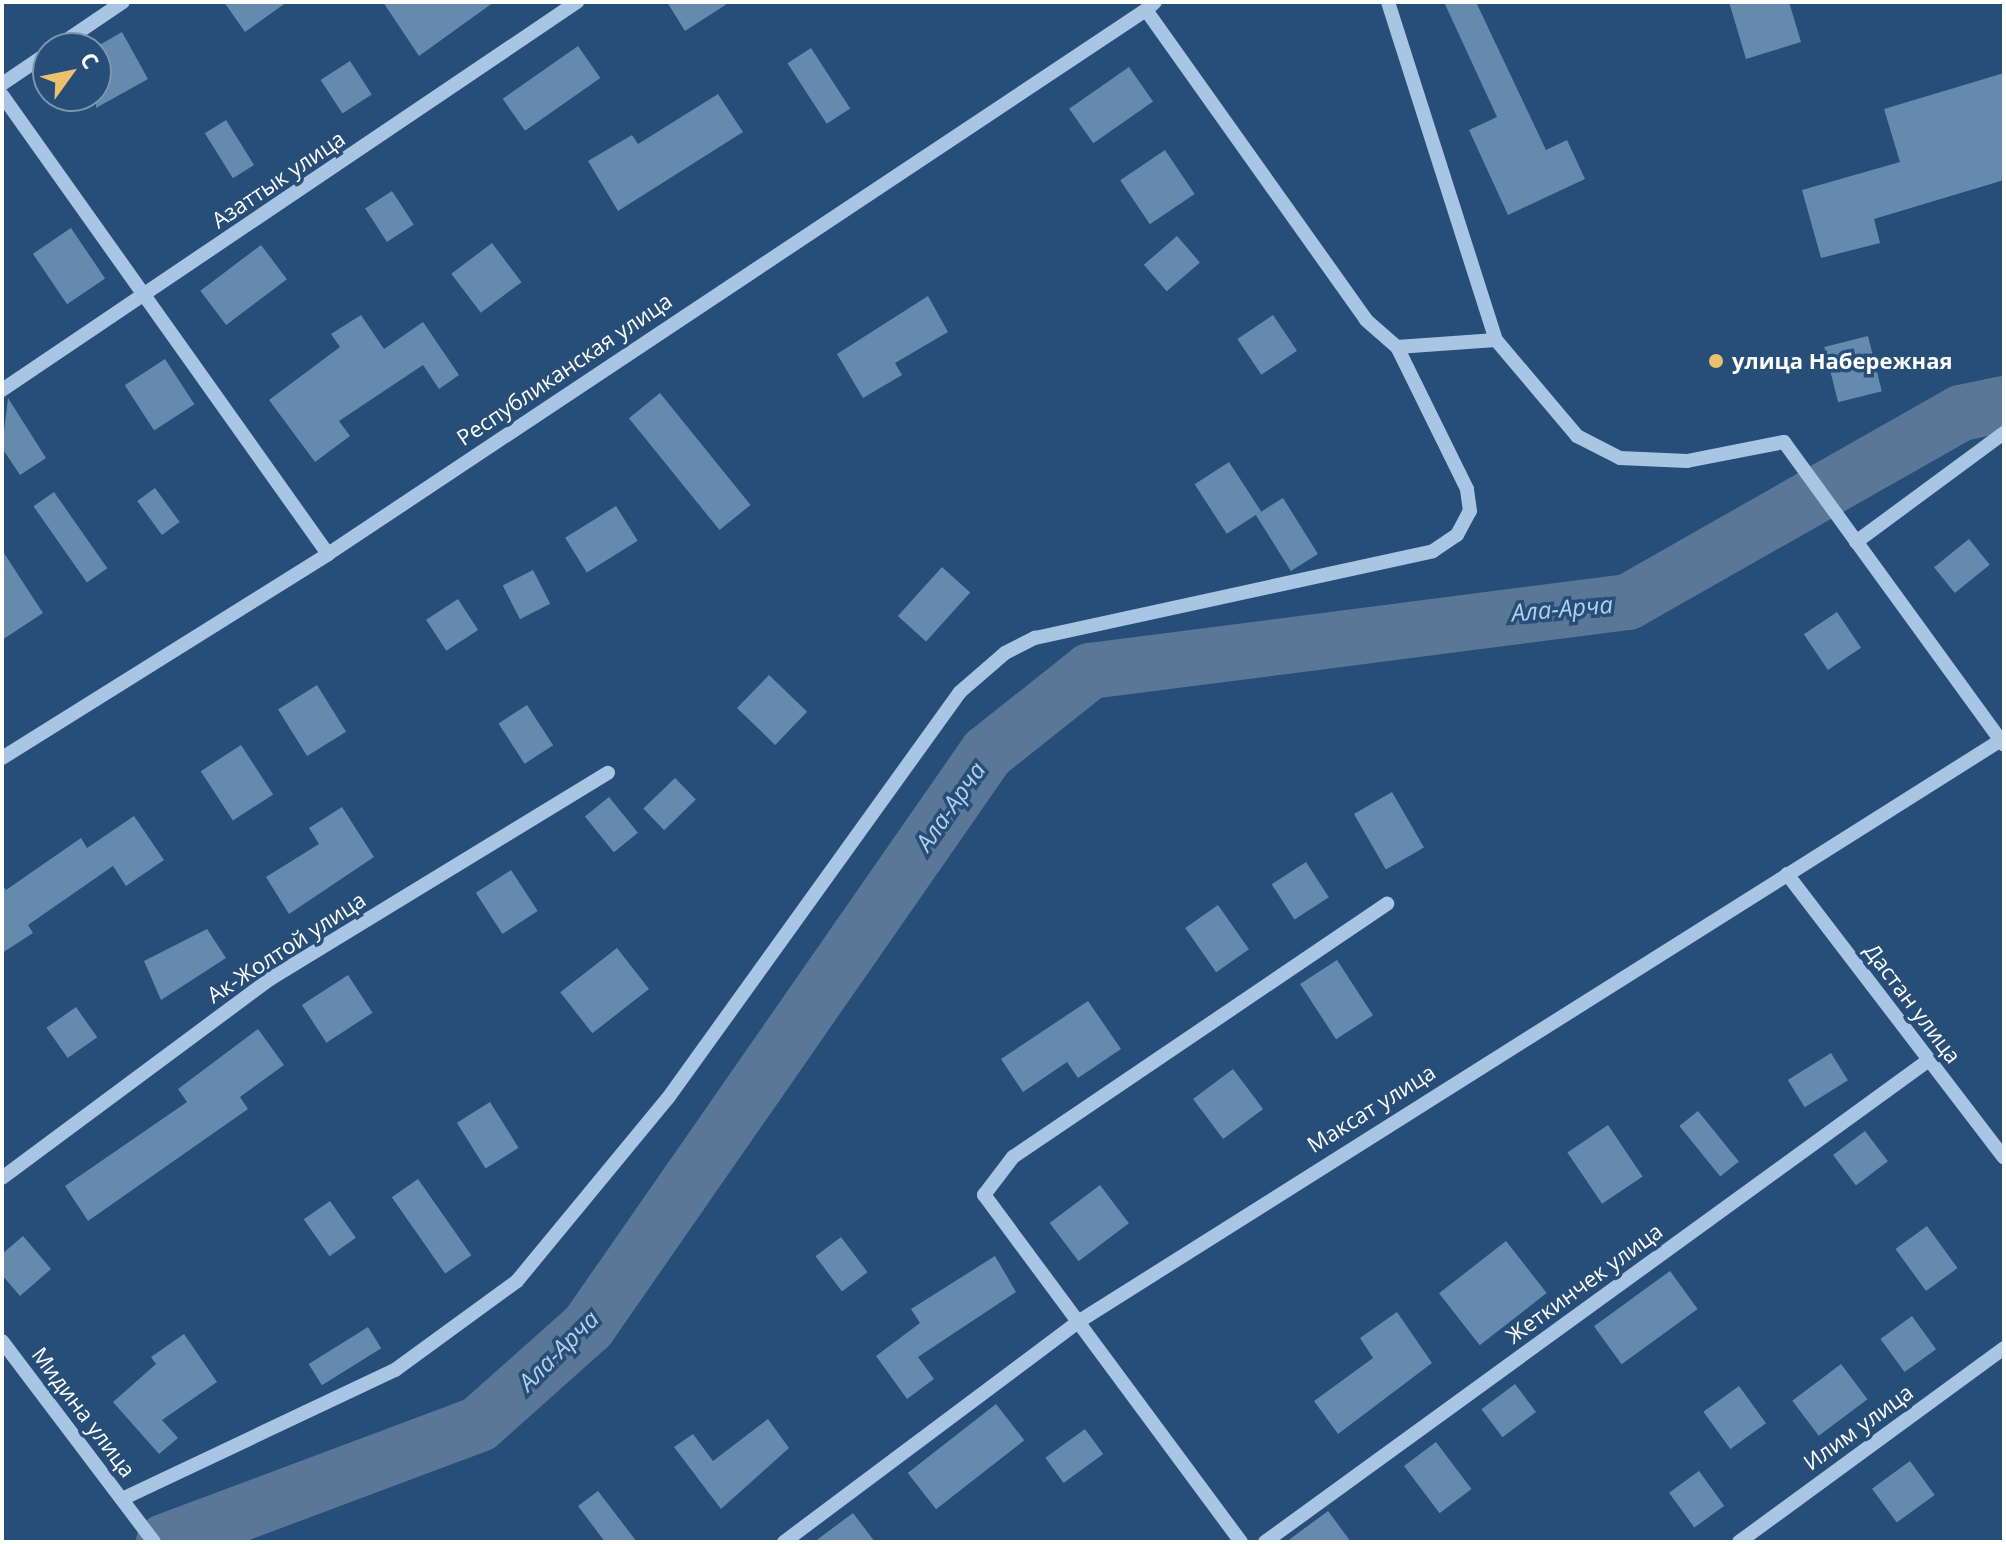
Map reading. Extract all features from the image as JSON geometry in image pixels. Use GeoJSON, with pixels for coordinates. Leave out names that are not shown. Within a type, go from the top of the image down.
{"type":"FeatureCollection","features":[{"type":"Feature","properties":{"kind":"street"},"geometry":{"type":"LineString","coordinates":[[79,32],[123,2]]}},
{"type":"Feature","properties":{"kind":"street","name":"Азаттык улица"},"geometry":{"type":"LineString","coordinates":[[2,390],[577,2]]}},
{"type":"Feature","properties":{"kind":"street"},"geometry":{"type":"LineString","coordinates":[[1388,2],[1496,340],[1577,436],[1620,458],[1687,461],[1784,442],[2002,743]]}},
{"type":"Feature","properties":{"kind":"street"},"geometry":{"type":"LineString","coordinates":[[126,1505],[395,1370],[517,1281],[668,1098],[960,692],[1005,653],[1035,638],[1433,551],[1457,535],[1470,511],[1467,489],[1415,396],[1397,347],[1366,320],[1150,6]]}},
{"type":"Feature","properties":{"kind":"street","name":"Республиканская улица"},"geometry":{"type":"LineString","coordinates":[[2,758],[328,554],[1150,6]]}},
{"type":"Feature","properties":{"kind":"street"},"geometry":{"type":"LineString","coordinates":[[2,84],[32,64]]}},
{"type":"Feature","properties":{"kind":"street"},"geometry":{"type":"LineString","coordinates":[[2,95],[142,298],[328,554]]}},
{"type":"Feature","properties":{"kind":"street"},"geometry":{"type":"LineString","coordinates":[[1397,347],[1496,340]]}},
{"type":"Feature","properties":{"kind":"street"},"geometry":{"type":"LineString","coordinates":[[1856,542],[2004,433]]}},
{"type":"Feature","properties":{"kind":"street","name":"Максат улица"},"geometry":{"type":"LineString","coordinates":[[784,1542],[1078,1322],[1787,874],[2002,743]]}},
{"type":"Feature","properties":{"kind":"street","name":"Ак-Жолтой улица"},"geometry":{"type":"LineString","coordinates":[[2,1178],[270,979],[608,773]]}},
{"type":"Feature","properties":{"kind":"street","name":"Дастан улица"},"geometry":{"type":"LineString","coordinates":[[1787,874],[2004,1158]]}},
{"type":"Feature","properties":{"kind":"street"},"geometry":{"type":"LineString","coordinates":[[1241,1542],[984,1195],[1013,1157],[1387,904]]}},
{"type":"Feature","properties":{"kind":"street","name":"Жеткинчек улица"},"geometry":{"type":"LineString","coordinates":[[1265,1542],[1929,1060]]}},
{"type":"Feature","properties":{"kind":"street","name":"Мидина улица"},"geometry":{"type":"LineString","coordinates":[[2,1341],[154,1542]]}},
{"type":"Feature","properties":{"kind":"street","name":"Илим улица"},"geometry":{"type":"LineString","coordinates":[[1739,1542],[2004,1348]]}},
{"type":"Feature","properties":{"kind":"building"},"geometry":{"type":"Polygon","coordinates":[[[224,2],[287,2],[245,32],[224,2]]]}},
{"type":"Feature","properties":{"kind":"building"},"geometry":{"type":"Polygon","coordinates":[[[383,2],[494,2],[419,56],[383,2]]]}},
{"type":"Feature","properties":{"kind":"building"},"geometry":{"type":"Polygon","coordinates":[[[667,2],[730,2],[685,31],[667,2]]]}},
{"type":"Feature","properties":{"kind":"building"},"geometry":{"type":"Polygon","coordinates":[[[1444,2],[1476,2],[1546,150],[1567,140],[1585,179],[1508,215],[1469,130],[1497,117],[1444,2]]]}},
{"type":"Feature","properties":{"kind":"building"},"geometry":{"type":"Polygon","coordinates":[[[1729,2],[1789,2],[1801,42],[1746,59],[1729,2]]]}},
{"type":"Feature","properties":{"kind":"building"},"geometry":{"type":"Polygon","coordinates":[[[122,32],[148,79],[112,99],[112,38],[122,32]]]}},
{"type":"Feature","properties":{"kind":"building"},"geometry":{"type":"Polygon","coordinates":[[[578,46],[600,78],[525,131],[503,99],[578,46]]]}},
{"type":"Feature","properties":{"kind":"building"},"geometry":{"type":"Polygon","coordinates":[[[811,48],[850,108],[827,124],[788,63],[811,48]]]}},
{"type":"Feature","properties":{"kind":"building"},"geometry":{"type":"Polygon","coordinates":[[[350,61],[372,95],[342,114],[321,80],[350,61]]]}},
{"type":"Feature","properties":{"kind":"building"},"geometry":{"type":"Polygon","coordinates":[[[1129,67],[1153,101],[1093,143],[1069,109],[1129,67]]]}},
{"type":"Feature","properties":{"kind":"building"},"geometry":{"type":"Polygon","coordinates":[[[2004,73],[2004,180],[1874,219],[1880,243],[1821,258],[1802,190],[1900,162],[1884,109],[2004,73]]]}},
{"type":"Feature","properties":{"kind":"building"},"geometry":{"type":"Polygon","coordinates":[[[718,94],[743,132],[618,211],[588,161],[632,135],[638,144],[718,94]]]}},
{"type":"Feature","properties":{"kind":"building"},"geometry":{"type":"Polygon","coordinates":[[[226,120],[254,165],[233,178],[205,133],[226,120]]]}},
{"type":"Feature","properties":{"kind":"building"},"geometry":{"type":"Polygon","coordinates":[[[1165,150],[1195,194],[1150,224],[1120,180],[1165,150]]]}},
{"type":"Feature","properties":{"kind":"building"},"geometry":{"type":"Polygon","coordinates":[[[392,191],[414,225],[387,242],[365,208],[392,191]]]}},
{"type":"Feature","properties":{"kind":"building"},"geometry":{"type":"Polygon","coordinates":[[[71,228],[105,279],[67,304],[33,254],[71,228]]]}},
{"type":"Feature","properties":{"kind":"building"},"geometry":{"type":"Polygon","coordinates":[[[1177,236],[1200,262],[1167,291],[1144,265],[1177,236]]]}},
{"type":"Feature","properties":{"kind":"building"},"geometry":{"type":"Polygon","coordinates":[[[492,243],[521,282],[481,313],[451,274],[492,243]]]}},
{"type":"Feature","properties":{"kind":"building"},"geometry":{"type":"Polygon","coordinates":[[[261,245],[287,279],[226,325],[200,291],[261,245]]]}},
{"type":"Feature","properties":{"kind":"building"},"geometry":{"type":"Polygon","coordinates":[[[928,296],[948,332],[895,363],[902,375],[863,398],[837,354],[928,296]]]}},
{"type":"Feature","properties":{"kind":"building"},"geometry":{"type":"Polygon","coordinates":[[[361,315],[384,349],[423,322],[459,375],[439,389],[423,365],[339,421],[350,436],[315,462],[269,400],[340,347],[331,334],[361,315]]]}},
{"type":"Feature","properties":{"kind":"building"},"geometry":{"type":"Polygon","coordinates":[[[1273,315],[1297,351],[1261,375],[1237,339],[1273,315]]]}},
{"type":"Feature","properties":{"kind":"building"},"geometry":{"type":"Polygon","coordinates":[[[1868,336],[1882,391],[1838,402],[1824,347],[1868,336]]]}},
{"type":"Feature","properties":{"kind":"building"},"geometry":{"type":"Polygon","coordinates":[[[165,359],[194,404],[154,430],[125,385],[165,359]]]}},
{"type":"Feature","properties":{"kind":"building"},"geometry":{"type":"Polygon","coordinates":[[[660,393],[751,505],[720,530],[629,418],[660,393]]]}},
{"type":"Feature","properties":{"kind":"building"},"geometry":{"type":"Polygon","coordinates":[[[8,398],[46,458],[20,475],[2,448],[8,398]]]}},
{"type":"Feature","properties":{"kind":"building"},"geometry":{"type":"Polygon","coordinates":[[[1229,462],[1261,511],[1227,534],[1195,484],[1229,462]]]}},
{"type":"Feature","properties":{"kind":"building"},"geometry":{"type":"Polygon","coordinates":[[[155,488],[180,522],[162,535],[137,501],[155,488]]]}},
{"type":"Feature","properties":{"kind":"building"},"geometry":{"type":"Polygon","coordinates":[[[54,492],[107,568],[87,583],[34,506],[54,492]]]}},
{"type":"Feature","properties":{"kind":"building"},"geometry":{"type":"Polygon","coordinates":[[[1283,498],[1318,554],[1291,571],[1256,515],[1283,498]]]}},
{"type":"Feature","properties":{"kind":"building"},"geometry":{"type":"Polygon","coordinates":[[[616,506],[638,541],[587,573],[565,538],[616,506]]]}},
{"type":"Feature","properties":{"kind":"building"},"geometry":{"type":"Polygon","coordinates":[[[1969,539],[1990,565],[1955,593],[1934,567],[1969,539]]]}},
{"type":"Feature","properties":{"kind":"building"},"geometry":{"type":"Polygon","coordinates":[[[2,550],[43,613],[2,640],[2,550]]]}},
{"type":"Feature","properties":{"kind":"building"},"geometry":{"type":"Polygon","coordinates":[[[942,567],[970,592],[926,641],[898,616],[942,567]]]}},
{"type":"Feature","properties":{"kind":"building"},"geometry":{"type":"Polygon","coordinates":[[[533,570],[550,604],[520,619],[503,585],[533,570]]]}},
{"type":"Feature","properties":{"kind":"building"},"geometry":{"type":"Polygon","coordinates":[[[458,599],[478,630],[446,651],[426,620],[458,599]]]}},
{"type":"Feature","properties":{"kind":"building"},"geometry":{"type":"Polygon","coordinates":[[[1837,612],[1861,648],[1828,670],[1804,634],[1837,612]]]}},
{"type":"Feature","properties":{"kind":"building"},"geometry":{"type":"Polygon","coordinates":[[[769,675],[807,712],[775,745],[737,708],[769,675]]]}},
{"type":"Feature","properties":{"kind":"building"},"geometry":{"type":"Polygon","coordinates":[[[317,685],[346,732],[307,756],[278,709],[317,685]]]}},
{"type":"Feature","properties":{"kind":"building"},"geometry":{"type":"Polygon","coordinates":[[[527,705],[553,745],[525,764],[498,724],[527,705]]]}},
{"type":"Feature","properties":{"kind":"building"},"geometry":{"type":"Polygon","coordinates":[[[241,745],[273,794],[233,821],[201,771],[241,745]]]}},
{"type":"Feature","properties":{"kind":"building"},"geometry":{"type":"Polygon","coordinates":[[[675,778],[696,800],[664,830],[643,809],[675,778]]]}},
{"type":"Feature","properties":{"kind":"building"},"geometry":{"type":"Polygon","coordinates":[[[1392,792],[1424,847],[1386,869],[1354,814],[1392,792]]]}},
{"type":"Feature","properties":{"kind":"building"},"geometry":{"type":"Polygon","coordinates":[[[609,797],[638,833],[614,852],[585,817],[609,797]]]}},
{"type":"Feature","properties":{"kind":"building"},"geometry":{"type":"Polygon","coordinates":[[[342,807],[374,857],[289,914],[266,877],[319,844],[309,828],[342,807]]]}},
{"type":"Feature","properties":{"kind":"building"},"geometry":{"type":"Polygon","coordinates":[[[134,816],[164,860],[126,886],[113,866],[28,925],[33,933],[2,953],[2,884],[6,890],[81,838],[87,848],[134,816]]]}},
{"type":"Feature","properties":{"kind":"building"},"geometry":{"type":"Polygon","coordinates":[[[1306,862],[1329,897],[1294,920],[1272,884],[1306,862]]]}},
{"type":"Feature","properties":{"kind":"building"},"geometry":{"type":"Polygon","coordinates":[[[511,870],[538,911],[502,934],[476,893],[511,870]]]}},
{"type":"Feature","properties":{"kind":"building"},"geometry":{"type":"Polygon","coordinates":[[[1218,905],[1249,949],[1216,972],[1185,928],[1218,905]]]}},
{"type":"Feature","properties":{"kind":"building"},"geometry":{"type":"Polygon","coordinates":[[[207,929],[226,958],[161,1000],[144,961],[207,929]]]}},
{"type":"Feature","properties":{"kind":"building"},"geometry":{"type":"Polygon","coordinates":[[[617,948],[649,989],[592,1033],[560,992],[617,948]]]}},
{"type":"Feature","properties":{"kind":"building"},"geometry":{"type":"Polygon","coordinates":[[[1337,960],[1373,1015],[1336,1039],[1300,984],[1337,960]]]}},
{"type":"Feature","properties":{"kind":"building"},"geometry":{"type":"Polygon","coordinates":[[[348,975],[373,1013],[326,1043],[302,1005],[348,975]]]}},
{"type":"Feature","properties":{"kind":"building"},"geometry":{"type":"Polygon","coordinates":[[[1088,1001],[1121,1049],[1078,1078],[1067,1062],[1023,1092],[1001,1059],[1088,1001]]]}},
{"type":"Feature","properties":{"kind":"building"},"geometry":{"type":"Polygon","coordinates":[[[76,1007],[97,1037],[68,1058],[47,1028],[76,1007]]]}},
{"type":"Feature","properties":{"kind":"building"},"geometry":{"type":"Polygon","coordinates":[[[258,1029],[284,1065],[240,1097],[248,1109],[88,1221],[65,1186],[187,1102],[178,1089],[258,1029]]]}},
{"type":"Feature","properties":{"kind":"building"},"geometry":{"type":"Polygon","coordinates":[[[1831,1053],[1848,1080],[1805,1107],[1788,1080],[1831,1053]]]}},
{"type":"Feature","properties":{"kind":"building"},"geometry":{"type":"Polygon","coordinates":[[[1233,1069],[1263,1109],[1223,1139],[1193,1099],[1233,1069]]]}},
{"type":"Feature","properties":{"kind":"building"},"geometry":{"type":"Polygon","coordinates":[[[490,1102],[519,1148],[486,1168],[457,1123],[490,1102]]]}},
{"type":"Feature","properties":{"kind":"building"},"geometry":{"type":"Polygon","coordinates":[[[1698,1111],[1739,1162],[1720,1177],[1679,1126],[1698,1111]]]}},
{"type":"Feature","properties":{"kind":"building"},"geometry":{"type":"Polygon","coordinates":[[[1608,1125],[1643,1176],[1602,1204],[1567,1152],[1608,1125]]]}},
{"type":"Feature","properties":{"kind":"building"},"geometry":{"type":"Polygon","coordinates":[[[1865,1131],[1888,1161],[1856,1185],[1833,1155],[1865,1131]]]}},
{"type":"Feature","properties":{"kind":"building"},"geometry":{"type":"Polygon","coordinates":[[[418,1179],[471,1255],[445,1274],[392,1197],[418,1179]]]}},
{"type":"Feature","properties":{"kind":"building"},"geometry":{"type":"Polygon","coordinates":[[[1100,1185],[1129,1223],[1079,1261],[1050,1223],[1100,1185]]]}},
{"type":"Feature","properties":{"kind":"building"},"geometry":{"type":"Polygon","coordinates":[[[330,1201],[356,1238],[330,1256],[304,1219],[330,1201]]]}},
{"type":"Feature","properties":{"kind":"building"},"geometry":{"type":"Polygon","coordinates":[[[1927,1226],[1958,1268],[1926,1291],[1895,1249],[1927,1226]]]}},
{"type":"Feature","properties":{"kind":"building"},"geometry":{"type":"Polygon","coordinates":[[[23,1236],[51,1269],[20,1296],[2,1275],[2,1254],[23,1236]]]}},
{"type":"Feature","properties":{"kind":"building"},"geometry":{"type":"Polygon","coordinates":[[[841,1237],[867,1272],[842,1291],[815,1256],[841,1237]]]}},
{"type":"Feature","properties":{"kind":"building"},"geometry":{"type":"Polygon","coordinates":[[[1506,1241],[1547,1293],[1480,1345],[1439,1293],[1506,1241]]]}},
{"type":"Feature","properties":{"kind":"building"},"geometry":{"type":"Polygon","coordinates":[[[995,1256],[1016,1292],[918,1357],[934,1379],[907,1399],[876,1356],[920,1323],[911,1309],[995,1256]]]}},
{"type":"Feature","properties":{"kind":"building"},"geometry":{"type":"Polygon","coordinates":[[[1670,1271],[1698,1309],[1622,1364],[1594,1326],[1670,1271]]]}},
{"type":"Feature","properties":{"kind":"building"},"geometry":{"type":"Polygon","coordinates":[[[1397,1312],[1432,1363],[1338,1434],[1314,1401],[1373,1358],[1360,1338],[1397,1312]]]}},
{"type":"Feature","properties":{"kind":"building"},"geometry":{"type":"Polygon","coordinates":[[[1912,1316],[1936,1349],[1905,1372],[1880,1339],[1912,1316]]]}},
{"type":"Feature","properties":{"kind":"building"},"geometry":{"type":"Polygon","coordinates":[[[368,1327],[381,1348],[322,1385],[309,1364],[368,1327]]]}},
{"type":"Feature","properties":{"kind":"building"},"geometry":{"type":"Polygon","coordinates":[[[184,1334],[217,1382],[162,1420],[178,1438],[159,1454],[113,1402],[156,1364],[151,1357],[184,1334]]]}},
{"type":"Feature","properties":{"kind":"building"},"geometry":{"type":"Polygon","coordinates":[[[1841,1364],[1867,1399],[1819,1436],[1792,1401],[1841,1364]]]}},
{"type":"Feature","properties":{"kind":"building"},"geometry":{"type":"Polygon","coordinates":[[[1515,1384],[1536,1412],[1503,1437],[1481,1409],[1515,1384]]]}},
{"type":"Feature","properties":{"kind":"building"},"geometry":{"type":"Polygon","coordinates":[[[1739,1386],[1766,1423],[1730,1449],[1703,1412],[1739,1386]]]}},
{"type":"Feature","properties":{"kind":"building"},"geometry":{"type":"Polygon","coordinates":[[[996,1404],[1024,1440],[936,1509],[908,1473],[996,1404]]]}},
{"type":"Feature","properties":{"kind":"building"},"geometry":{"type":"Polygon","coordinates":[[[768,1419],[789,1448],[721,1509],[674,1447],[693,1434],[713,1461],[768,1419]]]}},
{"type":"Feature","properties":{"kind":"building"},"geometry":{"type":"Polygon","coordinates":[[[1085,1429],[1103,1454],[1064,1483],[1045,1458],[1085,1429]]]}},
{"type":"Feature","properties":{"kind":"building"},"geometry":{"type":"Polygon","coordinates":[[[1436,1442],[1472,1489],[1440,1513],[1404,1466],[1436,1442]]]}},
{"type":"Feature","properties":{"kind":"building"},"geometry":{"type":"Polygon","coordinates":[[[1910,1461],[1935,1495],[1897,1523],[1872,1489],[1910,1461]]]}},
{"type":"Feature","properties":{"kind":"building"},"geometry":{"type":"Polygon","coordinates":[[[1699,1471],[1724,1506],[1694,1528],[1669,1493],[1699,1471]]]}},
{"type":"Feature","properties":{"kind":"building"},"geometry":{"type":"Polygon","coordinates":[[[598,1491],[637,1542],[605,1542],[578,1506],[598,1491]]]}},
{"type":"Feature","properties":{"kind":"building"},"geometry":{"type":"Polygon","coordinates":[[[1328,1511],[1351,1542],[1286,1542],[1328,1511]]]}},
{"type":"Feature","properties":{"kind":"building"},"geometry":{"type":"Polygon","coordinates":[[[853,1513],[875,1542],[814,1542],[853,1513]]]}},
{"type":"Feature","properties":{"kind":"waterway","name":"Ала-Арча"},"geometry":{"type":"LineString","coordinates":[[164,1542],[479,1424],[588,1327],[987,753],[1090,671],[1628,602],[1961,413],[2004,404]]}},
{"type":"Feature","properties":{"kind":"place","name":"улица Набережная"},"geometry":{"type":"Point","coordinates":[1716,361]}}]}
